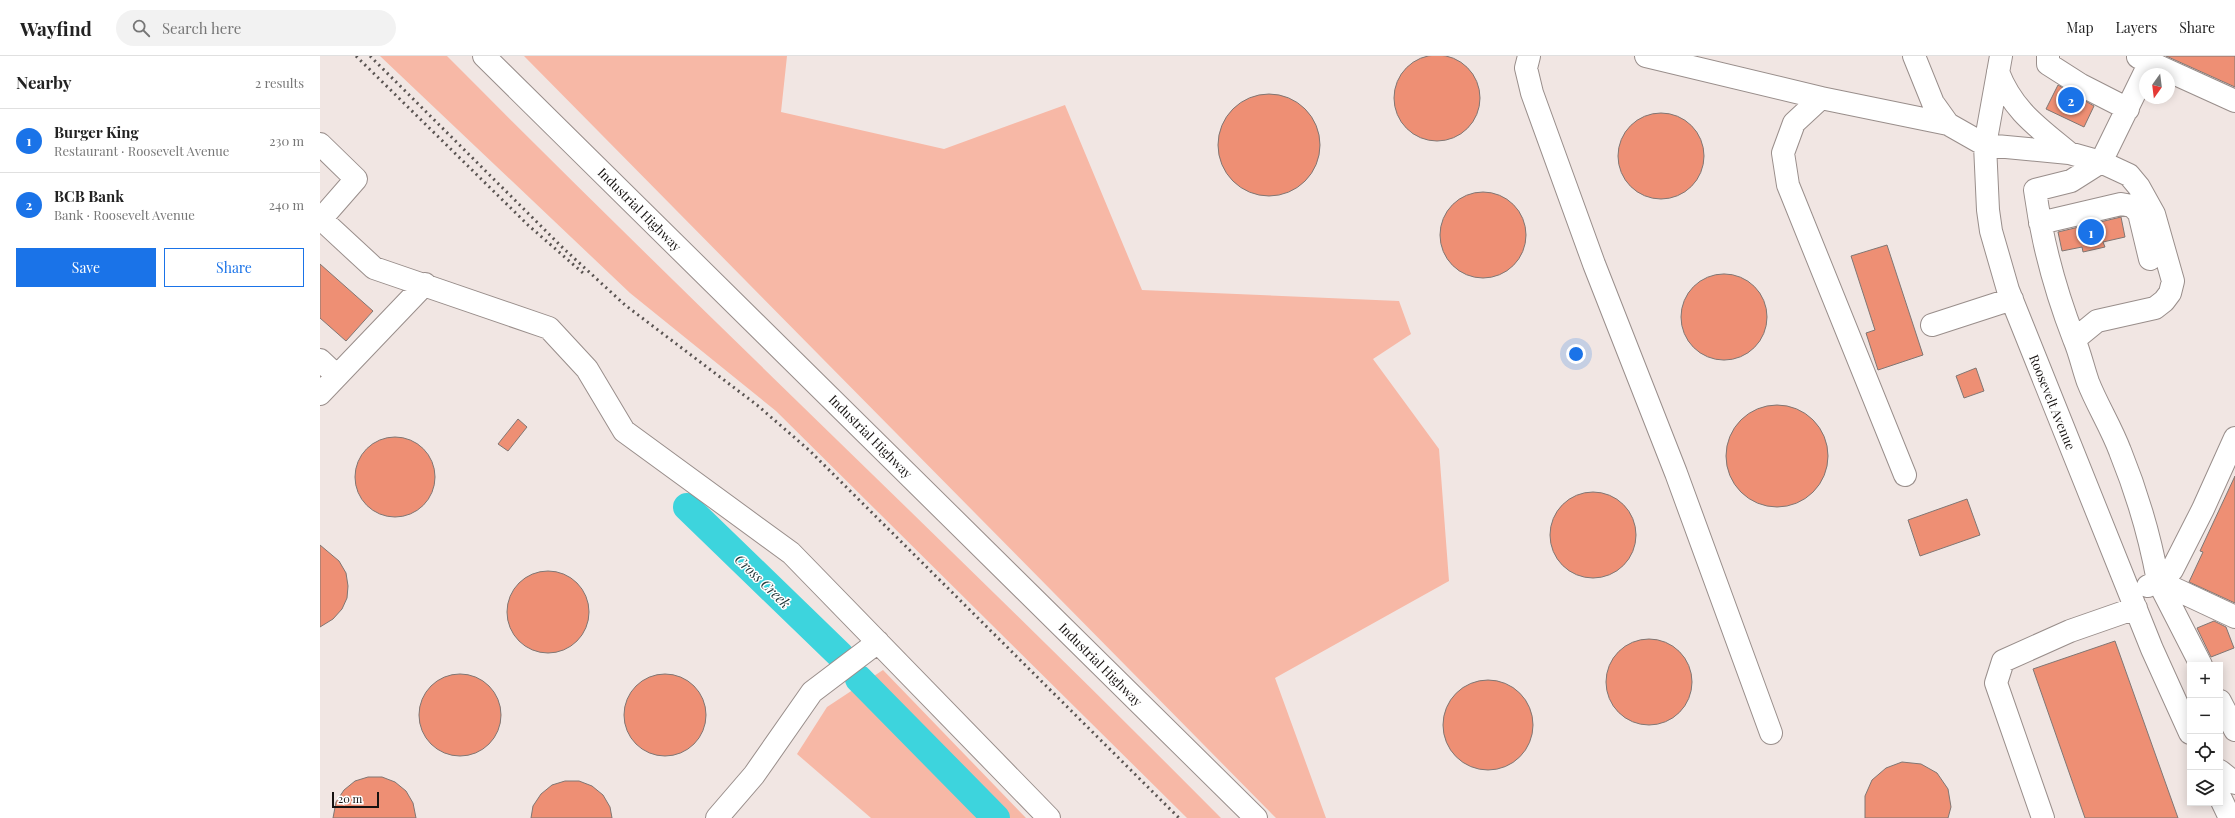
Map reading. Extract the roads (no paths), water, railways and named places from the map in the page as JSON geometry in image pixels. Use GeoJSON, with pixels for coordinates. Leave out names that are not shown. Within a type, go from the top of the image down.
{"type":"FeatureCollection","features":[{"type":"Feature","properties":{"kind":"main road","name":"Industrial Highway"},"geometry":{"type":"LineString","coordinates":[[484,56],[1256,818]]}},
{"type":"Feature","properties":{"kind":"main road"},"geometry":{"type":"LineString","coordinates":[[1529,56],[1526,68],[1532,93],[1594,264],[1676,473],[1772,733]]}},
{"type":"Feature","properties":{"kind":"main road"},"geometry":{"type":"LineString","coordinates":[[1646,56],[1821,98],[1948,124],[1985,145],[2069,153],[2101,162],[2129,175],[2139,187],[2154,214],[2173,281],[2170,293],[2164,301],[2155,308],[2097,321],[2075,339]]}},
{"type":"Feature","properties":{"kind":"main road"},"geometry":{"type":"LineString","coordinates":[[1914,56],[1933,102],[1948,124]]}},
{"type":"Feature","properties":{"kind":"main road"},"geometry":{"type":"LineString","coordinates":[[2047,56],[2048,64],[2081,85],[2128,109]]}},
{"type":"Feature","properties":{"kind":"main road"},"geometry":{"type":"LineString","coordinates":[[2199,662],[2158,581],[2150,541],[2120,451],[2089,383],[2075,339],[2065,318],[2054,283],[2040,223],[2035,190],[2071,181],[2101,162],[2128,109],[2144,59],[2235,101]]}},
{"type":"Feature","properties":{"kind":"main road"},"geometry":{"type":"LineString","coordinates":[[1999,64],[2004,89],[2013,102],[2023,114],[2069,153]]}},
{"type":"Feature","properties":{"kind":"main road","name":"Roosevelt Avenue"},"geometry":{"type":"LineString","coordinates":[[1999,64],[1985,145],[1988,210],[1991,231],[2012,299],[2133,601],[2187,726]]}},
{"type":"Feature","properties":{"kind":"main road"},"geometry":{"type":"LineString","coordinates":[[1821,98],[1794,123],[1783,153],[1788,185],[1905,476]]}},
{"type":"Feature","properties":{"kind":"main road"},"geometry":{"type":"LineString","coordinates":[[320,144],[356,179],[320,218],[374,268],[425,284],[550,328],[587,369],[624,431],[792,553],[1049,818]]}},
{"type":"Feature","properties":{"kind":"main road"},"geometry":{"type":"LineString","coordinates":[[2040,223],[2121,204],[2132,206],[2139,213],[2150,258]]}},
{"type":"Feature","properties":{"kind":"main road"},"geometry":{"type":"LineString","coordinates":[[320,394],[425,284]]}},
{"type":"Feature","properties":{"kind":"main road"},"geometry":{"type":"LineString","coordinates":[[1932,325],[2012,299]]}},
{"type":"Feature","properties":{"kind":"main road"},"geometry":{"type":"LineString","coordinates":[[320,360],[337,376]]}},
{"type":"Feature","properties":{"kind":"main road"},"geometry":{"type":"LineString","coordinates":[[2043,818],[1996,683],[2003,661],[2133,601],[2172,570],[2203,509],[2235,438]]}},
{"type":"Feature","properties":{"kind":"main road"},"geometry":{"type":"LineString","coordinates":[[2158,581],[2235,617]]}},
{"type":"Feature","properties":{"kind":"main road"},"geometry":{"type":"LineString","coordinates":[[717,818],[754,775],[812,692],[878,642]]}},
{"type":"Feature","properties":{"kind":"main road"},"geometry":{"type":"LineString","coordinates":[[2223,707],[2235,730]]}},
{"type":"Feature","properties":{"kind":"main road"},"geometry":{"type":"LineString","coordinates":[[2223,775],[2235,783]]}},
{"type":"Feature","properties":{"kind":"main road"},"geometry":{"type":"LineString","coordinates":[[2223,803],[2230,818]]}},
{"type":"Feature","properties":{"kind":"waterway","name":"Cross Creek"},"geometry":{"type":"LineString","coordinates":[[687,507],[840,655]]}},
{"type":"Feature","properties":{"kind":"waterway","name":"Cross Creek"},"geometry":{"type":"LineString","coordinates":[[859,679],[996,818]]}},
{"type":"Feature","properties":{"kind":"railway"},"geometry":{"type":"LineString","coordinates":[[356,56],[528,225],[583,273]]}},
{"type":"Feature","properties":{"kind":"railway"},"geometry":{"type":"LineString","coordinates":[[370,56],[563,248],[625,305],[757,405],[810,451],[1179,818]]}},
{"type":"Feature","properties":{"kind":"place","name":"BCB Bank"},"geometry":{"type":"Point","coordinates":[2071,100]}},
{"type":"Feature","properties":{"kind":"place","name":"Burger King"},"geometry":{"type":"Point","coordinates":[2091,232]}}]}
